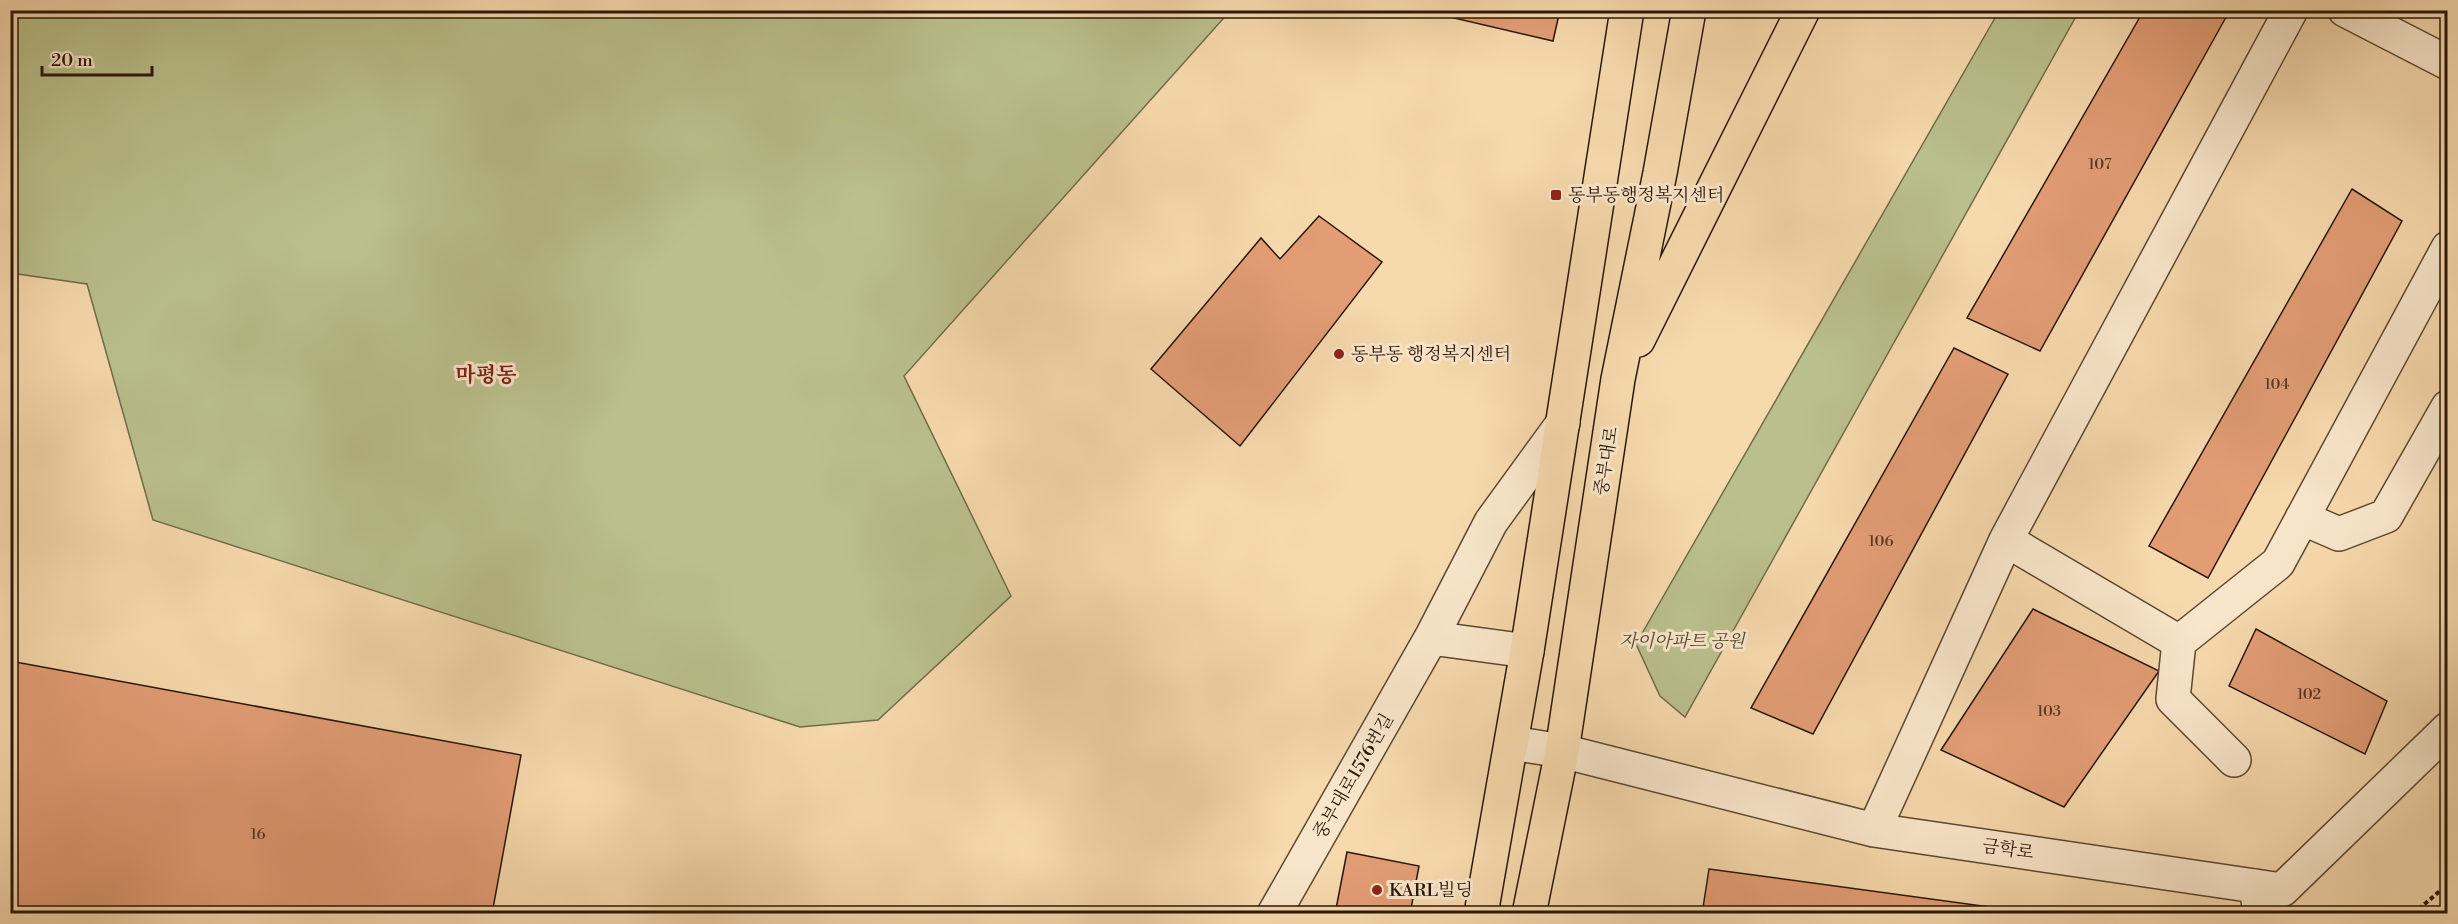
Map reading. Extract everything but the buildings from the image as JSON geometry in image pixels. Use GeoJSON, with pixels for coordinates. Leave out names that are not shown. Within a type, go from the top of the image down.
{"type":"FeatureCollection","features":[{"type":"Feature","properties":{"kind":"main road"},"geometry":{"type":"LineString","coordinates":[[1481,914],[1527,651],[1627,10]]}},
{"type":"Feature","properties":{"kind":"main road","name":"중부대로"},"geometry":{"type":"LineString","coordinates":[[1529,914],[1562,751],[1618,379],[1660,173],[1689,10]]}},
{"type":"Feature","properties":{"kind":"main road"},"geometry":{"type":"LineString","coordinates":[[1618,379],[1803,10]]}},
{"type":"Feature","properties":{"kind":"street"},"geometry":{"type":"LineString","coordinates":[[1874,830],[2006,540],[2291,10]]}},
{"type":"Feature","properties":{"kind":"street"},"geometry":{"type":"LineString","coordinates":[[2345,10],[2448,63]]}},
{"type":"Feature","properties":{"kind":"street"},"geometry":{"type":"LineString","coordinates":[[2234,760],[2174,699],[2179,642],[2278,563],[2440,281],[2448,248]]}},
{"type":"Feature","properties":{"kind":"street"},"geometry":{"type":"LineString","coordinates":[[2302,518],[2339,534],[2386,516],[2448,407]]}},
{"type":"Feature","properties":{"kind":"street","name":"중부대로1576번길"},"geometry":{"type":"LineString","coordinates":[[1274,914],[1431,638],[1491,522],[1563,423]]}},
{"type":"Feature","properties":{"kind":"street"},"geometry":{"type":"LineString","coordinates":[[2006,540],[2179,642]]}},
{"type":"Feature","properties":{"kind":"street"},"geometry":{"type":"LineString","coordinates":[[1431,638],[1527,651]]}},
{"type":"Feature","properties":{"kind":"street","name":"금학로"},"geometry":{"type":"LineString","coordinates":[[1512,743],[1562,751],[1874,830],[2258,900],[2282,890],[2448,729]]}},
{"type":"Feature","properties":{"kind":"path"},"geometry":{"type":"LineString","coordinates":[[2413,914],[2448,884]]}},
{"type":"Feature","properties":{"kind":"green space"},"geometry":{"type":"Polygon","coordinates":[[[10,11],[1230,11],[904,376],[1011,596],[878,720],[800,727],[153,520],[87,284],[11,273],[10,11]]]}},
{"type":"Feature","properties":{"kind":"green space","name":"자이아파트 공원"},"geometry":{"type":"Polygon","coordinates":[[[1999,11],[2079,11],[1685,717],[1660,696],[1636,644],[1999,11]]]}},
{"type":"Feature","properties":{"kind":"place","name":"동부동행정복지센터"},"geometry":{"type":"Point","coordinates":[1556,195]}},
{"type":"Feature","properties":{"kind":"place","name":"동부동 행정복지센터"},"geometry":{"type":"Point","coordinates":[1339,354]}},
{"type":"Feature","properties":{"kind":"place","name":"KARL빌딩"},"geometry":{"type":"Point","coordinates":[1377,890]}},
{"type":"Feature","properties":{"kind":"district","name":"마평동"},"geometry":{"type":"Point","coordinates":[486,375]}}]}
